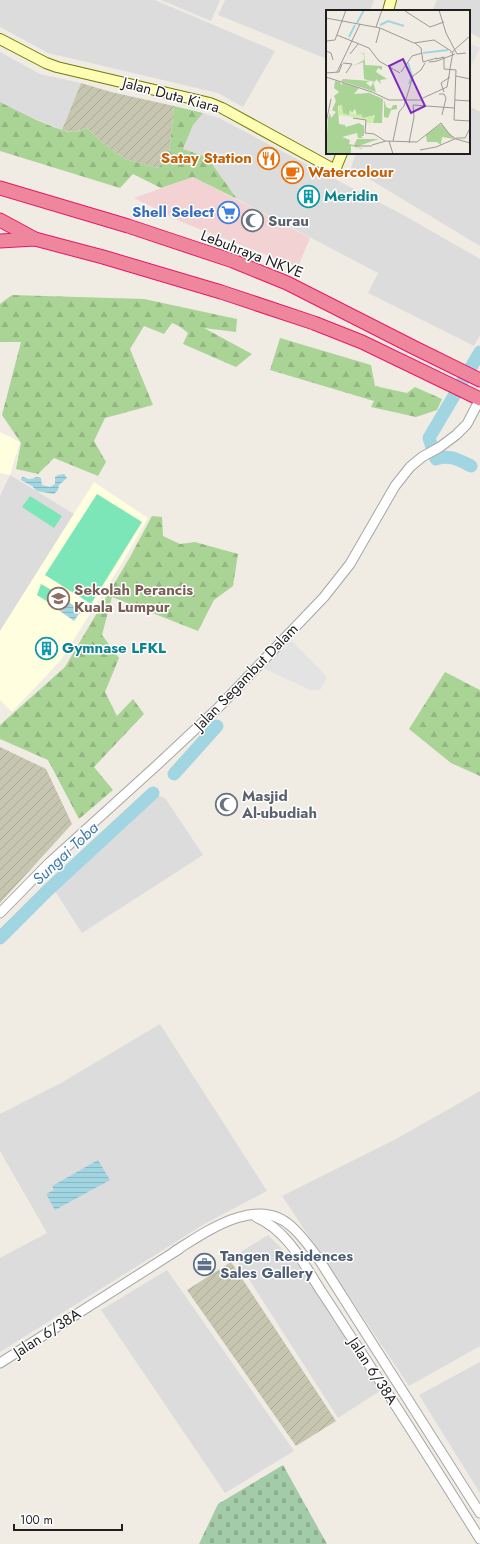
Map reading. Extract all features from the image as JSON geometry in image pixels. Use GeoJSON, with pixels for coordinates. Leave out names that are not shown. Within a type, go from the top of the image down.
{"type":"FeatureCollection","features":[{"type":"Feature","properties":{"kind":"highway","name":"Lebuhraya NKVE"},"geometry":{"type":"LineString","coordinates":[[0,188],[128,226],[233,261],[287,283],[480,380]]}},
{"type":"Feature","properties":{"kind":"highway"},"geometry":{"type":"LineString","coordinates":[[0,220],[35,239],[103,257],[221,292],[314,323],[362,342],[480,399]]}},
{"type":"Feature","properties":{"kind":"highway"},"geometry":{"type":"LineString","coordinates":[[0,241],[35,239]]}},
{"type":"Feature","properties":{"kind":"main road"},"geometry":{"type":"LineString","coordinates":[[388,10],[391,0]]}},
{"type":"Feature","properties":{"kind":"main road","name":"Jalan Duta Kiara"},"geometry":{"type":"LineString","coordinates":[[0,39],[46,64],[210,103],[222,108],[335,170],[342,154]]}},
{"type":"Feature","properties":{"kind":"street","name":"Jalan Segambut Dalam"},"geometry":{"type":"LineString","coordinates":[[0,913],[49,863],[218,708],[327,593],[350,564],[395,486],[410,467],[422,457],[440,447],[456,435],[467,424],[480,399]]}},
{"type":"Feature","properties":{"kind":"street","name":"Jalan 6/38A"},"geometry":{"type":"LineString","coordinates":[[253,1215],[266,1221],[289,1243],[394,1402],[480,1539]]}},
{"type":"Feature","properties":{"kind":"street","name":"Jalan 6/38A"},"geometry":{"type":"LineString","coordinates":[[0,1363],[175,1251],[225,1221],[253,1215],[270,1215],[292,1226],[318,1258],[480,1513]]}},
{"type":"Feature","properties":{"kind":"street"},"geometry":{"type":"LineString","coordinates":[[289,1243],[289,1236],[293,1233],[301,1237]]}},
{"type":"Feature","properties":{"kind":"shaded area"},"geometry":{"type":"Polygon","coordinates":[[[0,0],[155,0],[275,51],[243,107],[218,93],[48,53],[0,27],[0,0]]]}},
{"type":"Feature","properties":{"kind":"shaded area"},"geometry":{"type":"Polygon","coordinates":[[[161,0],[220,0],[211,21],[161,0]]]}},
{"type":"Feature","properties":{"kind":"shaded area"},"geometry":{"type":"Polygon","coordinates":[[[225,0],[374,0],[370,10],[326,10],[326,59],[218,15],[225,0]]]}},
{"type":"Feature","properties":{"kind":"shaded area"},"geometry":{"type":"Polygon","coordinates":[[[437,0],[480,0],[480,38],[470,33],[470,10],[432,10],[437,0]]]}},
{"type":"Feature","properties":{"kind":"shaded area"},"geometry":{"type":"Polygon","coordinates":[[[470,43],[480,48],[470,69],[470,43]]]}},
{"type":"Feature","properties":{"kind":"shaded area"},"geometry":{"type":"Polygon","coordinates":[[[0,52],[40,74],[81,83],[62,130],[14,110],[0,102],[0,52]]]}},
{"type":"Feature","properties":{"kind":"shaded area"},"geometry":{"type":"Polygon","coordinates":[[[81,83],[111,92],[174,106],[169,155],[158,168],[125,159],[104,144],[87,128],[73,132],[62,130],[81,83]]]}},
{"type":"Feature","properties":{"kind":"shaded area"},"geometry":{"type":"Polygon","coordinates":[[[470,107],[480,112],[480,246],[351,168],[356,154],[470,154],[470,107]]]}},
{"type":"Feature","properties":{"kind":"shaded area"},"geometry":{"type":"Polygon","coordinates":[[[203,113],[219,118],[407,217],[480,259],[480,335],[474,346],[368,293],[378,273],[237,199],[207,157],[183,149],[193,125],[203,113]]]}},
{"type":"Feature","properties":{"kind":"shaded area"},"geometry":{"type":"Polygon","coordinates":[[[193,177],[310,238],[298,267],[184,223],[134,198],[193,177]]]}},
{"type":"Feature","properties":{"kind":"shaded area"},"geometry":{"type":"Polygon","coordinates":[[[0,432],[20,442],[10,475],[0,473],[0,432]]]}},
{"type":"Feature","properties":{"kind":"shaded area"},"geometry":{"type":"Polygon","coordinates":[[[10,475],[74,514],[0,631],[0,496],[10,475]]]}},
{"type":"Feature","properties":{"kind":"shaded area","name":"Sekolah Perancis Kuala Lumpur"},"geometry":{"type":"Polygon","coordinates":[[[94,482],[148,518],[119,568],[61,660],[12,712],[0,700],[0,631],[94,482]]]}},
{"type":"Feature","properties":{"kind":"shaded area"},"geometry":{"type":"Polygon","coordinates":[[[289,638],[327,677],[320,690],[310,690],[261,667],[289,638]]]}},
{"type":"Feature","properties":{"kind":"shaded area"},"geometry":{"type":"Polygon","coordinates":[[[0,747],[46,769],[72,824],[0,903],[0,747]]]}},
{"type":"Feature","properties":{"kind":"shaded area"},"geometry":{"type":"Polygon","coordinates":[[[157,795],[165,798],[203,855],[82,933],[55,891],[157,795]]]}},
{"type":"Feature","properties":{"kind":"shaded area"},"geometry":{"type":"Polygon","coordinates":[[[160,1024],[267,1191],[206,1223],[0,1352],[0,1258],[47,1233],[0,1151],[0,1114],[61,1083],[160,1024]]]}},
{"type":"Feature","properties":{"kind":"shaded area"},"geometry":{"type":"Polygon","coordinates":[[[480,1091],[480,1346],[409,1386],[282,1196],[396,1139],[480,1091]]]}},
{"type":"Feature","properties":{"kind":"shaded area"},"geometry":{"type":"Polygon","coordinates":[[[268,1235],[300,1267],[380,1391],[338,1418],[234,1256],[268,1235]]]}},
{"type":"Feature","properties":{"kind":"shaded area"},"geometry":{"type":"Polygon","coordinates":[[[231,1262],[336,1421],[296,1446],[187,1290],[231,1262]]]}},
{"type":"Feature","properties":{"kind":"shaded area"},"geometry":{"type":"Polygon","coordinates":[[[167,1270],[294,1451],[225,1493],[101,1310],[167,1270]]]}},
{"type":"Feature","properties":{"kind":"shaded area"},"geometry":{"type":"Polygon","coordinates":[[[480,1362],[480,1493],[419,1395],[480,1362]]]}},
{"type":"Feature","properties":{"kind":"green space"},"geometry":{"type":"Polygon","coordinates":[[[0,102],[36,120],[66,131],[74,132],[87,128],[104,144],[125,159],[158,168],[169,155],[174,106],[203,113],[193,125],[183,149],[207,157],[237,199],[193,177],[161,188],[133,174],[120,188],[0,151],[0,102]]]}},
{"type":"Feature","properties":{"kind":"green space"},"geometry":{"type":"Polygon","coordinates":[[[12,295],[144,299],[237,319],[236,332],[204,328],[252,354],[236,367],[183,344],[188,333],[179,326],[172,323],[164,334],[144,326],[130,349],[153,405],[105,418],[94,441],[106,462],[98,476],[54,458],[38,474],[16,469],[21,443],[2,415],[21,342],[0,342],[0,304],[12,295]]]}},
{"type":"Feature","properties":{"kind":"green space"},"geometry":{"type":"Polygon","coordinates":[[[280,338],[371,365],[375,386],[407,393],[415,387],[442,399],[437,410],[416,417],[371,407],[374,401],[270,370],[280,338]]]}},
{"type":"Feature","properties":{"kind":"green space"},"geometry":{"type":"Polygon","coordinates":[[[97,494],[142,522],[91,604],[45,575],[97,494]]]}},
{"type":"Feature","properties":{"kind":"green space"},"geometry":{"type":"Polygon","coordinates":[[[30,496],[62,516],[54,528],[22,507],[30,496]]]}},
{"type":"Feature","properties":{"kind":"green space"},"geometry":{"type":"Polygon","coordinates":[[[152,516],[162,517],[163,536],[180,544],[195,542],[238,554],[233,586],[214,600],[198,631],[112,597],[102,635],[119,658],[105,692],[117,716],[133,699],[144,714],[94,767],[113,790],[79,819],[48,760],[0,739],[0,725],[65,667],[130,557],[152,516]]]}},
{"type":"Feature","properties":{"kind":"green space"},"geometry":{"type":"Polygon","coordinates":[[[41,584],[57,593],[51,604],[37,595],[41,584]]]}},
{"type":"Feature","properties":{"kind":"green space"},"geometry":{"type":"Polygon","coordinates":[[[445,672],[480,690],[480,776],[451,763],[409,729],[445,672]]]}},
{"type":"Feature","properties":{"kind":"green space"},"geometry":{"type":"Polygon","coordinates":[[[283,1465],[327,1544],[199,1544],[218,1504],[283,1465]]]}},
{"type":"Feature","properties":{"kind":"water"},"geometry":{"type":"Polygon","coordinates":[[[64,474],[67,478],[59,485],[58,490],[54,494],[37,491],[32,486],[21,480],[22,477],[30,479],[37,477],[41,478],[42,485],[50,487],[55,484],[55,477],[64,474]]]}},
{"type":"Feature","properties":{"kind":"water"},"geometry":{"type":"Polygon","coordinates":[[[60,596],[81,611],[74,621],[53,606],[60,596]]]}},
{"type":"Feature","properties":{"kind":"water"},"geometry":{"type":"Polygon","coordinates":[[[98,1160],[110,1180],[55,1210],[46,1194],[54,1190],[52,1186],[98,1160]]]}},
{"type":"Feature","properties":{"kind":"waterway","name":"Sungai Toba"},"geometry":{"type":"LineString","coordinates":[[471,466],[450,457],[436,459],[429,438],[480,352]]}},
{"type":"Feature","properties":{"kind":"waterway","name":"Sungai Toba"},"geometry":{"type":"LineString","coordinates":[[174,774],[217,726]]}},
{"type":"Feature","properties":{"kind":"waterway","name":"Sungai Toba"},"geometry":{"type":"LineString","coordinates":[[0,938],[47,891],[153,793]]}},
{"type":"Feature","properties":{"kind":"place","name":"Satay Station"},"geometry":{"type":"Point","coordinates":[268,158]}},
{"type":"Feature","properties":{"kind":"place","name":"Watercolour"},"geometry":{"type":"Point","coordinates":[293,172]}},
{"type":"Feature","properties":{"kind":"place","name":"Meridin"},"geometry":{"type":"Point","coordinates":[308,196]}},
{"type":"Feature","properties":{"kind":"place","name":"Shell Select"},"geometry":{"type":"Point","coordinates":[229,212]}},
{"type":"Feature","properties":{"kind":"place","name":"Surau"},"geometry":{"type":"Point","coordinates":[252,221]}},
{"type":"Feature","properties":{"kind":"place","name":"Sekolah Perancis Kuala Lumpur"},"geometry":{"type":"Point","coordinates":[59,599]}},
{"type":"Feature","properties":{"kind":"place","name":"Gymnase LFKL"},"geometry":{"type":"Point","coordinates":[47,648]}},
{"type":"Feature","properties":{"kind":"place","name":"Masjid Al-ubudiah"},"geometry":{"type":"Point","coordinates":[227,805]}},
{"type":"Feature","properties":{"kind":"place","name":"Tangen Residences Sales Gallery"},"geometry":{"type":"Point","coordinates":[204,1265]}}]}
